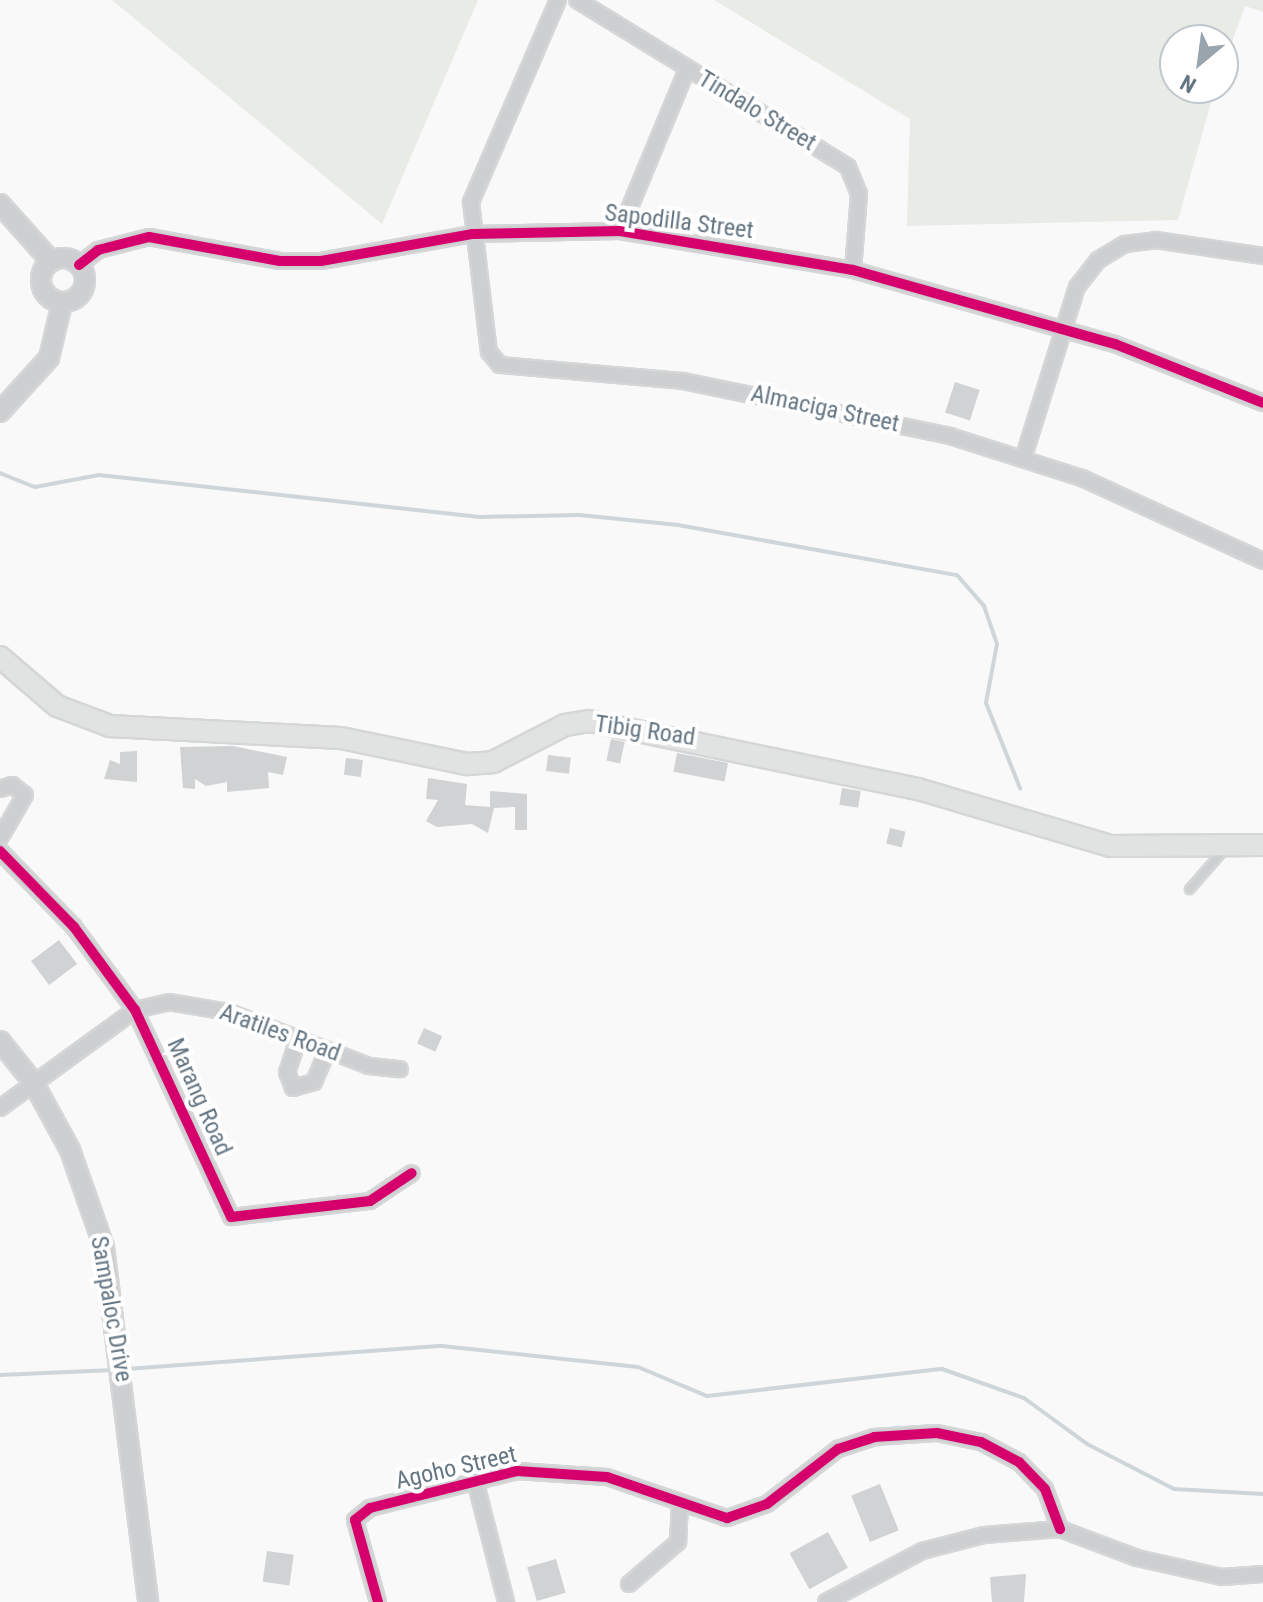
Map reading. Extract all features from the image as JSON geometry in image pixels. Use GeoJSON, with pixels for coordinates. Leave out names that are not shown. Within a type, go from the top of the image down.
{"type":"FeatureCollection","features":[{"type":"Feature","properties":{"kind":"main road","name":"Tibig Road"},"geometry":{"type":"LineString","coordinates":[[0,657],[57,706],[110,726],[341,738],[467,764],[493,762],[565,725],[589,721],[918,789],[1111,846],[1224,848],[1263,845]]}},
{"type":"Feature","properties":{"kind":"street","name":"Almaciga Street"},"geometry":{"type":"LineString","coordinates":[[558,0],[471,202],[472,234],[489,352],[500,365],[770,396],[1023,459],[1109,489],[1263,561]]}},
{"type":"Feature","properties":{"kind":"street","name":"Tindalo Street"},"geometry":{"type":"LineString","coordinates":[[577,0],[848,167],[859,194],[853,270]]}},
{"type":"Feature","properties":{"kind":"street"},"geometry":{"type":"LineString","coordinates":[[620,231],[687,69]]}},
{"type":"Feature","properties":{"kind":"street"},"geometry":{"type":"LineString","coordinates":[[0,204],[51,261],[79,265],[81,293],[62,303]]}},
{"type":"Feature","properties":{"kind":"street","name":"Sapodilla Street"},"geometry":{"type":"LineString","coordinates":[[79,265],[98,250],[149,237],[280,261],[321,261],[472,234],[620,231],[853,270],[1065,328],[1263,403]]}},
{"type":"Feature","properties":{"kind":"street"},"geometry":{"type":"LineString","coordinates":[[1023,459],[1077,287],[1098,260],[1125,244],[1190,242],[1263,256]]}},
{"type":"Feature","properties":{"kind":"street"},"geometry":{"type":"LineString","coordinates":[[51,261],[41,286],[62,303]]}},
{"type":"Feature","properties":{"kind":"street"},"geometry":{"type":"LineString","coordinates":[[0,412],[57,343],[62,303]]}},
{"type":"Feature","properties":{"kind":"street"},"geometry":{"type":"LineString","coordinates":[[0,789],[12,785],[25,795],[0,838]]}},
{"type":"Feature","properties":{"kind":"street","name":"Marang Road"},"geometry":{"type":"LineString","coordinates":[[0,851],[74,927],[135,1010],[231,1217],[370,1201],[412,1173]]}},
{"type":"Feature","properties":{"kind":"street","name":"Aratiles Road"},"geometry":{"type":"LineString","coordinates":[[0,1108],[135,1010],[195,1003],[327,1051],[400,1069]]}},
{"type":"Feature","properties":{"kind":"street"},"geometry":{"type":"LineString","coordinates":[[298,1039],[287,1072],[293,1088],[314,1082],[327,1051]]}},
{"type":"Feature","properties":{"kind":"street","name":"Sampaloc Drive"},"geometry":{"type":"LineString","coordinates":[[0,1041],[33,1082],[84,1187],[116,1319],[148,1602]]}},
{"type":"Feature","properties":{"kind":"street","name":"Agoho Street"},"geometry":{"type":"LineString","coordinates":[[378,1602],[355,1520],[370,1508],[517,1471],[578,1472],[680,1507],[727,1518],[767,1504],[838,1449],[874,1437],[937,1433],[981,1442],[1019,1462],[1045,1489],[1060,1529]]}},
{"type":"Feature","properties":{"kind":"street"},"geometry":{"type":"LineString","coordinates":[[475,1480],[506,1602]]}},
{"type":"Feature","properties":{"kind":"street"},"geometry":{"type":"LineString","coordinates":[[629,1584],[678,1542],[680,1507]]}},
{"type":"Feature","properties":{"kind":"street"},"geometry":{"type":"LineString","coordinates":[[826,1602],[922,1551],[984,1535],[1060,1529],[1137,1558],[1222,1577],[1263,1574]]}},
{"type":"Feature","properties":{"kind":"lane"},"geometry":{"type":"LineString","coordinates":[[1189,889],[1224,848]]}},
{"type":"Feature","properties":{"kind":"shaded area"},"geometry":{"type":"Polygon","coordinates":[[[112,0],[478,0],[382,224],[112,0]]]}},
{"type":"Feature","properties":{"kind":"shaded area"},"geometry":{"type":"Polygon","coordinates":[[[714,0],[1263,0],[1263,12],[1245,6],[1239,24],[1159,24],[1159,104],[1211,104],[1178,220],[907,226],[910,119],[714,0]]]}},
{"type":"Feature","properties":{"kind":"building"},"geometry":{"type":"Polygon","coordinates":[[[955,382],[980,390],[970,420],[945,412],[955,382]]]}},
{"type":"Feature","properties":{"kind":"building"},"geometry":{"type":"Polygon","coordinates":[[[611,739],[625,742],[620,763],[606,761],[611,739]]]}},
{"type":"Feature","properties":{"kind":"building"},"geometry":{"type":"Polygon","coordinates":[[[233,746],[287,757],[283,775],[268,772],[269,788],[227,792],[227,782],[206,786],[195,779],[195,789],[183,788],[180,747],[233,746]]]}},
{"type":"Feature","properties":{"kind":"building"},"geometry":{"type":"Polygon","coordinates":[[[137,751],[137,782],[104,779],[110,760],[120,764],[120,752],[137,751]]]}},
{"type":"Feature","properties":{"kind":"building"},"geometry":{"type":"Polygon","coordinates":[[[677,753],[728,763],[724,782],[673,772],[677,753]]]}},
{"type":"Feature","properties":{"kind":"building"},"geometry":{"type":"Polygon","coordinates":[[[548,755],[571,758],[569,774],[546,771],[548,755]]]}},
{"type":"Feature","properties":{"kind":"building"},"geometry":{"type":"Polygon","coordinates":[[[346,758],[363,760],[361,777],[344,775],[346,758]]]}},
{"type":"Feature","properties":{"kind":"building"},"geometry":{"type":"Polygon","coordinates":[[[428,778],[467,784],[465,805],[490,807],[490,791],[527,794],[527,830],[515,830],[515,807],[494,808],[488,833],[472,824],[437,827],[426,821],[438,800],[426,799],[428,778]]]}},
{"type":"Feature","properties":{"kind":"building"},"geometry":{"type":"Polygon","coordinates":[[[842,788],[861,791],[858,808],[839,805],[842,788]]]}},
{"type":"Feature","properties":{"kind":"building"},"geometry":{"type":"Polygon","coordinates":[[[890,828],[906,832],[902,847],[886,844],[890,828]]]}},
{"type":"Feature","properties":{"kind":"building"},"geometry":{"type":"Polygon","coordinates":[[[59,940],[77,964],[49,985],[31,961],[59,940]]]}},
{"type":"Feature","properties":{"kind":"building"},"geometry":{"type":"Polygon","coordinates":[[[424,1028],[442,1036],[435,1052],[417,1044],[424,1028]]]}},
{"type":"Feature","properties":{"kind":"building"},"geometry":{"type":"Polygon","coordinates":[[[880,1484],[899,1530],[870,1542],[851,1496],[880,1484]]]}},
{"type":"Feature","properties":{"kind":"building"},"geometry":{"type":"Polygon","coordinates":[[[828,1532],[848,1568],[809,1589],[790,1553],[828,1532]]]}},
{"type":"Feature","properties":{"kind":"building"},"geometry":{"type":"Polygon","coordinates":[[[267,1551],[294,1555],[289,1585],[263,1582],[267,1551]]]}},
{"type":"Feature","properties":{"kind":"building"},"geometry":{"type":"Polygon","coordinates":[[[556,1559],[566,1593],[537,1601],[527,1567],[556,1559]]]}},
{"type":"Feature","properties":{"kind":"building"},"geometry":{"type":"Polygon","coordinates":[[[1026,1574],[1024,1602],[992,1602],[990,1577],[1026,1574]]]}},
{"type":"Feature","properties":{"kind":"waterway"},"geometry":{"type":"LineString","coordinates":[[0,473],[35,487],[99,475],[480,517],[579,515],[678,525],[957,575],[984,606],[997,644],[986,703],[1020,788]]}},
{"type":"Feature","properties":{"kind":"waterway"},"geometry":{"type":"LineString","coordinates":[[126,1369],[442,1346],[638,1367],[707,1396],[942,1369],[1024,1398],[1087,1444],[1174,1489],[1263,1494]]}},
{"type":"Feature","properties":{"kind":"waterway"},"geometry":{"type":"LineString","coordinates":[[0,1375],[113,1370]]}},
{"type":"Feature","properties":{"kind":"cycle path"},"geometry":{"type":"LineString","coordinates":[[79,265],[98,250],[149,237],[280,261],[321,261],[472,234],[620,231],[853,270],[1115,344],[1263,403]]}},
{"type":"Feature","properties":{"kind":"cycle path"},"geometry":{"type":"LineString","coordinates":[[0,851],[74,927],[135,1010],[231,1217],[370,1201],[412,1173]]}},
{"type":"Feature","properties":{"kind":"cycle path"},"geometry":{"type":"LineString","coordinates":[[378,1602],[355,1520],[370,1508],[517,1471],[607,1477],[727,1518],[767,1504],[838,1449],[874,1437],[937,1433],[981,1442],[1019,1462],[1045,1489],[1060,1529]]}}]}
